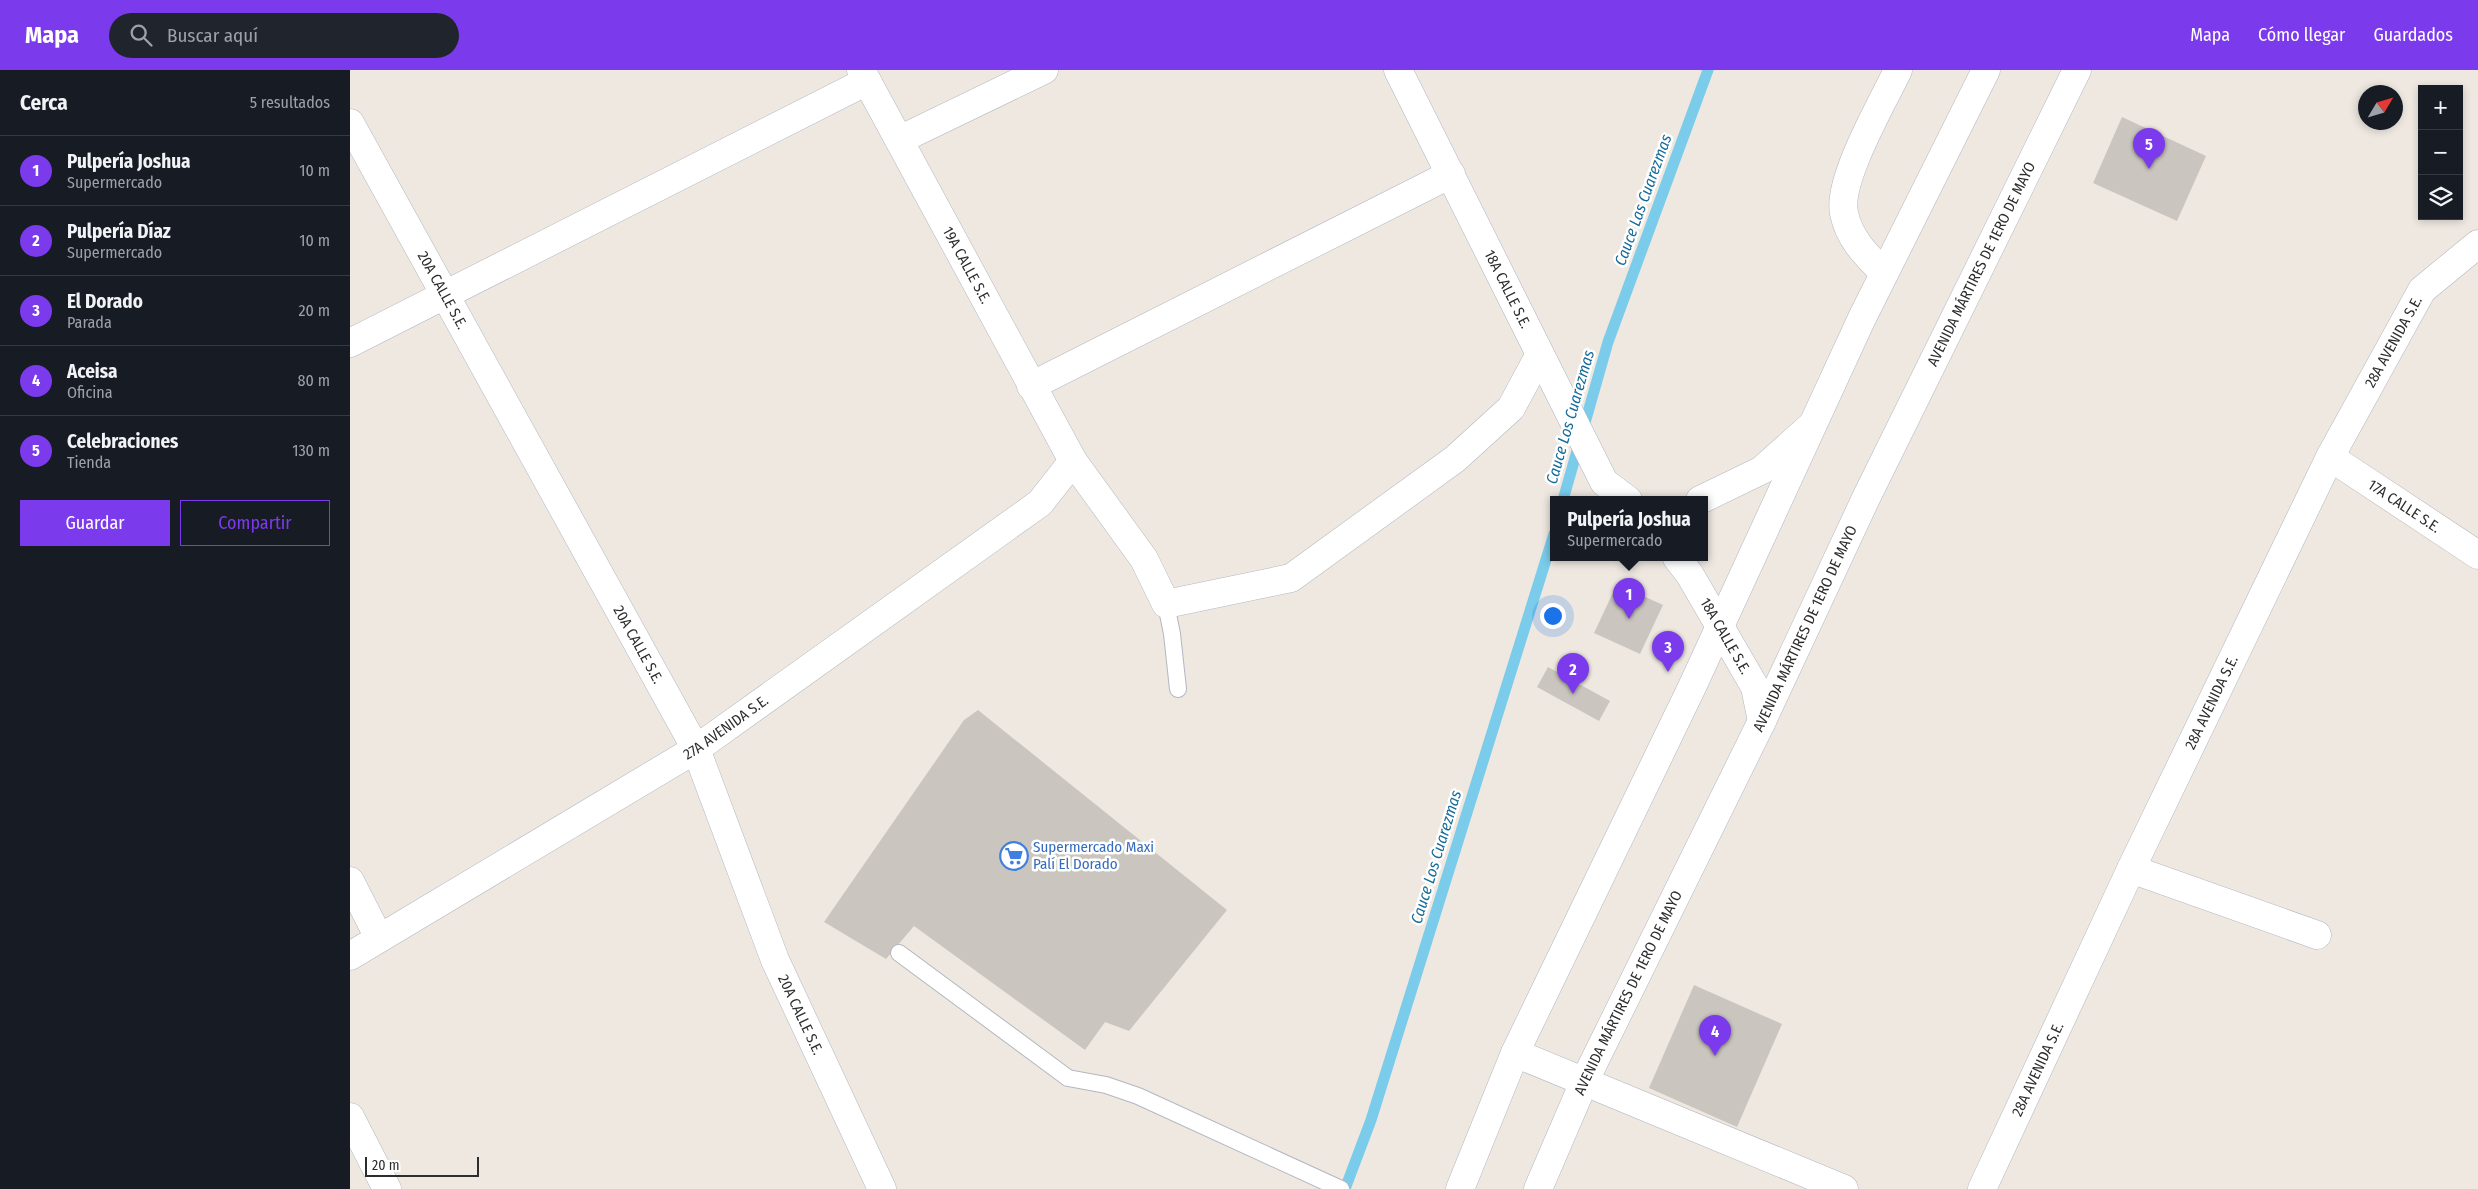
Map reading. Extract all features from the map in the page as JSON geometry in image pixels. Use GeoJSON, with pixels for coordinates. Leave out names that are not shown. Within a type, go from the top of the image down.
{"type":"FeatureCollection","features":[{"type":"Feature","properties":{"kind":"street"},"geometry":{"type":"LineString","coordinates":[[899,140],[1044,70]]}},
{"type":"Feature","properties":{"kind":"street","name":"18A CALLE S.E."},"geometry":{"type":"LineString","coordinates":[[1398,70],[1604,482],[1623,496]]}},
{"type":"Feature","properties":{"kind":"street"},"geometry":{"type":"LineString","coordinates":[[1884,273],[1857,245],[1844,213],[1847,178],[1898,70]]}},
{"type":"Feature","properties":{"kind":"street"},"geometry":{"type":"LineString","coordinates":[[1460,1189],[1515,1053],[1687,696],[1811,426],[1884,273],[1986,70]]}},
{"type":"Feature","properties":{"kind":"street","name":"AVENIDA MÁRTIRES DE 1ERO DE MAYO"},"geometry":{"type":"LineString","coordinates":[[1538,1189],[1584,1082],[1762,721],[1866,498],[2076,70]]}},
{"type":"Feature","properties":{"kind":"street"},"geometry":{"type":"LineString","coordinates":[[350,343],[864,76]]}},
{"type":"Feature","properties":{"kind":"street","name":"19A CALLE S.E."},"geometry":{"type":"LineString","coordinates":[[864,76],[1073,461],[1144,559],[1166,604]]}},
{"type":"Feature","properties":{"kind":"street","name":"20A CALLE S.E."},"geometry":{"type":"LineString","coordinates":[[350,122],[696,749],[774,960],[882,1189]]}},
{"type":"Feature","properties":{"kind":"street"},"geometry":{"type":"LineString","coordinates":[[1031,386],[1451,174]]}},
{"type":"Feature","properties":{"kind":"street","name":"28A AVENIDA S.E."},"geometry":{"type":"LineString","coordinates":[[1982,1189],[2132,869],[2330,457],[2422,290],[2478,244]]}},
{"type":"Feature","properties":{"kind":"street"},"geometry":{"type":"LineString","coordinates":[[1166,604],[1291,578],[1456,458],[1511,408],[1540,356]]}},
{"type":"Feature","properties":{"kind":"street"},"geometry":{"type":"LineString","coordinates":[[1708,496],[1762,470],[1811,426]]}},
{"type":"Feature","properties":{"kind":"street","name":"17A CALLE S.E."},"geometry":{"type":"LineString","coordinates":[[2330,457],[2478,555]]}},
{"type":"Feature","properties":{"kind":"street","name":"27A AVENIDA S.E."},"geometry":{"type":"LineString","coordinates":[[350,956],[696,749],[1040,503],[1073,461]]}},
{"type":"Feature","properties":{"kind":"street","name":"18A CALLE S.E."},"geometry":{"type":"LineString","coordinates":[[1679,561],[1690,575],[1755,686],[1762,721]]}},
{"type":"Feature","properties":{"kind":"street"},"geometry":{"type":"LineString","coordinates":[[2132,869],[2317,935]]}},
{"type":"Feature","properties":{"kind":"street"},"geometry":{"type":"LineString","coordinates":[[350,881],[379,938]]}},
{"type":"Feature","properties":{"kind":"street"},"geometry":{"type":"LineString","coordinates":[[1515,1053],[1844,1189]]}},
{"type":"Feature","properties":{"kind":"street"},"geometry":{"type":"LineString","coordinates":[[350,1117],[387,1189]]}},
{"type":"Feature","properties":{"kind":"lane"},"geometry":{"type":"LineString","coordinates":[[1166,604],[1172,634],[1178,689]]}},
{"type":"Feature","properties":{"kind":"lane"},"geometry":{"type":"LineString","coordinates":[[899,953],[1068,1078],[1106,1085],[1138,1096],[1341,1189]]}},
{"type":"Feature","properties":{"kind":"building"},"geometry":{"type":"Polygon","coordinates":[[[2122,117],[2206,156],[2177,221],[2093,183],[2122,117]]]}},
{"type":"Feature","properties":{"kind":"building"},"geometry":{"type":"Polygon","coordinates":[[[1617,584],[1663,605],[1640,654],[1594,633],[1617,584]]]}},
{"type":"Feature","properties":{"kind":"building"},"geometry":{"type":"Polygon","coordinates":[[[1548,667],[1610,701],[1599,721],[1537,687],[1548,667]]]}},
{"type":"Feature","properties":{"kind":"building","name":"Supermercado Maxi Palí El Dorado"},"geometry":{"type":"Polygon","coordinates":[[[978,710],[1227,910],[1129,1031],[1105,1022],[1085,1050],[914,926],[886,959],[824,922],[964,720],[978,710]]]}},
{"type":"Feature","properties":{"kind":"building"},"geometry":{"type":"Polygon","coordinates":[[[1694,985],[1782,1024],[1737,1127],[1649,1088],[1694,985]]]}},
{"type":"Feature","properties":{"kind":"waterway","name":"Cauce Las Cuarezmas"},"geometry":{"type":"LineString","coordinates":[[1564,496],[1608,342],[1708,70]]}},
{"type":"Feature","properties":{"kind":"waterway","name":"Cauce Los Cuarezmas"},"geometry":{"type":"LineString","coordinates":[[1345,1189],[1371,1120],[1550,547]]}},
{"type":"Feature","properties":{"kind":"place","name":"Celebraciones"},"geometry":{"type":"Point","coordinates":[2149,169]}},
{"type":"Feature","properties":{"kind":"place","name":"Pulpería Joshua"},"geometry":{"type":"Point","coordinates":[1629,619]}},
{"type":"Feature","properties":{"kind":"place","name":"El Dorado"},"geometry":{"type":"Point","coordinates":[1668,672]}},
{"type":"Feature","properties":{"kind":"place","name":"Pulpería Díaz"},"geometry":{"type":"Point","coordinates":[1573,694]}},
{"type":"Feature","properties":{"kind":"place","name":"Supermercado Maxi Palí El Dorado"},"geometry":{"type":"Point","coordinates":[1014,856]}},
{"type":"Feature","properties":{"kind":"place","name":"Aceisa"},"geometry":{"type":"Point","coordinates":[1715,1056]}}]}
